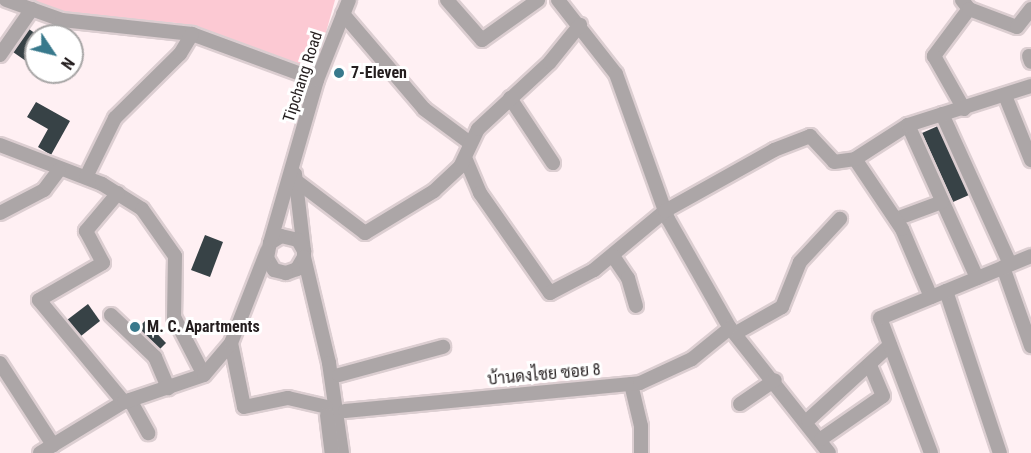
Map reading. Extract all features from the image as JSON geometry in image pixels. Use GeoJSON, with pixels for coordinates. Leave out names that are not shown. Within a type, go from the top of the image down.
{"type":"FeatureCollection","features":[{"type":"Feature","properties":{"kind":"street"},"geometry":{"type":"LineString","coordinates":[[6,0],[62,20],[192,34],[317,80]]}},
{"type":"Feature","properties":{"kind":"street"},"geometry":{"type":"LineString","coordinates":[[447,0],[482,40],[538,0]]}},
{"type":"Feature","properties":{"kind":"street"},"geometry":{"type":"LineString","coordinates":[[558,0],[580,25],[616,75],[665,211],[733,330],[808,420],[830,453]]}},
{"type":"Feature","properties":{"kind":"street"},"geometry":{"type":"LineString","coordinates":[[350,4],[424,108],[470,143]]}},
{"type":"Feature","properties":{"kind":"street","name":"Tipchang Road"},"geometry":{"type":"LineString","coordinates":[[204,375],[231,343],[240,321],[268,247],[294,165],[317,80],[350,4]]}},
{"type":"Feature","properties":{"kind":"street"},"geometry":{"type":"LineString","coordinates":[[964,109],[934,56],[965,4],[1017,27],[1031,9]]}},
{"type":"Feature","properties":{"kind":"street"},"geometry":{"type":"LineString","coordinates":[[0,55],[32,9]]}},
{"type":"Feature","properties":{"kind":"street"},"geometry":{"type":"LineString","coordinates":[[295,180],[365,233],[434,191],[466,160],[470,143],[510,98],[550,62],[580,25]]}},
{"type":"Feature","properties":{"kind":"street"},"geometry":{"type":"LineString","coordinates":[[86,177],[114,118],[180,54],[192,34]]}},
{"type":"Feature","properties":{"kind":"street"},"geometry":{"type":"LineString","coordinates":[[466,160],[480,193],[550,293],[613,256],[665,211],[810,136],[834,162],[855,159],[908,125],[1006,98],[1031,86]]}},
{"type":"Feature","properties":{"kind":"street"},"geometry":{"type":"LineString","coordinates":[[510,98],[553,163]]}},
{"type":"Feature","properties":{"kind":"street"},"geometry":{"type":"LineString","coordinates":[[1006,98],[1031,160]]}},
{"type":"Feature","properties":{"kind":"street"},"geometry":{"type":"LineString","coordinates":[[942,114],[1007,266],[1031,346]]}},
{"type":"Feature","properties":{"kind":"street"},"geometry":{"type":"LineString","coordinates":[[908,125],[977,278]]}},
{"type":"Feature","properties":{"kind":"street"},"geometry":{"type":"LineString","coordinates":[[0,145],[59,170],[86,177],[118,192],[142,209],[175,256],[174,317],[204,375],[127,401],[40,453]]}},
{"type":"Feature","properties":{"kind":"street"},"geometry":{"type":"LineString","coordinates":[[855,159],[896,219],[931,297]]}},
{"type":"Feature","properties":{"kind":"street","name":"Tipchang Road"},"geometry":{"type":"LineString","coordinates":[[294,165],[304,254],[329,363],[335,410]]}},
{"type":"Feature","properties":{"kind":"street"},"geometry":{"type":"LineString","coordinates":[[0,213],[44,190],[59,170]]}},
{"type":"Feature","properties":{"kind":"street"},"geometry":{"type":"LineString","coordinates":[[118,192],[86,231],[104,263],[39,300],[127,401],[148,433]]}},
{"type":"Feature","properties":{"kind":"street"},"geometry":{"type":"LineString","coordinates":[[896,219],[942,201]]}},
{"type":"Feature","properties":{"kind":"street","name":"บ้านดงไชย ซอย 8"},"geometry":{"type":"LineString","coordinates":[[231,343],[244,407],[288,398],[335,410],[631,384],[692,359],[733,330],[782,307],[800,262],[840,219]]}},
{"type":"Feature","properties":{"kind":"street"},"geometry":{"type":"LineString","coordinates":[[252,288],[286,273],[304,254],[293,237],[268,247],[269,265],[286,273],[315,301]]}},
{"type":"Feature","properties":{"kind":"street"},"geometry":{"type":"LineString","coordinates":[[613,256],[630,282],[636,306]]}},
{"type":"Feature","properties":{"kind":"street"},"geometry":{"type":"LineString","coordinates":[[931,453],[880,318],[1031,256]]}},
{"type":"Feature","properties":{"kind":"street"},"geometry":{"type":"LineString","coordinates":[[946,291],[1000,453]]}},
{"type":"Feature","properties":{"kind":"street"},"geometry":{"type":"LineString","coordinates":[[111,315],[155,357],[168,388]]}},
{"type":"Feature","properties":{"kind":"street"},"geometry":{"type":"LineString","coordinates":[[808,420],[890,345]]}},
{"type":"Feature","properties":{"kind":"street"},"geometry":{"type":"LineString","coordinates":[[339,375],[443,347]]}},
{"type":"Feature","properties":{"kind":"street"},"geometry":{"type":"LineString","coordinates":[[0,363],[53,445]]}},
{"type":"Feature","properties":{"kind":"street"},"geometry":{"type":"LineString","coordinates":[[329,363],[339,375],[332,453]]}},
{"type":"Feature","properties":{"kind":"street"},"geometry":{"type":"LineString","coordinates":[[821,439],[883,396],[870,365]]}},
{"type":"Feature","properties":{"kind":"street"},"geometry":{"type":"LineString","coordinates":[[740,404],[775,380]]}},
{"type":"Feature","properties":{"kind":"street"},"geometry":{"type":"LineString","coordinates":[[631,384],[641,426],[641,453]]}},
{"type":"Feature","properties":{"kind":"street"},"geometry":{"type":"LineString","coordinates":[[335,410],[342,453]]}},
{"type":"Feature","properties":{"kind":"street"},"geometry":{"type":"LineString","coordinates":[[335,410],[351,453]]}},
{"type":"Feature","properties":{"kind":"shaded area"},"geometry":{"type":"Polygon","coordinates":[[[28,0],[335,0],[315,72],[177,23],[75,15],[28,0]]]}},
{"type":"Feature","properties":{"kind":"building"},"geometry":{"type":"Polygon","coordinates":[[[24,36],[24,60],[13,52],[24,36]]]}},
{"type":"Feature","properties":{"kind":"building"},"geometry":{"type":"Polygon","coordinates":[[[36,102],[70,121],[51,155],[38,147],[48,129],[27,117],[36,102]]]}},
{"type":"Feature","properties":{"kind":"building"},"geometry":{"type":"Polygon","coordinates":[[[938,126],[969,195],[953,202],[922,133],[938,126]]]}},
{"type":"Feature","properties":{"kind":"building"},"geometry":{"type":"Polygon","coordinates":[[[205,235],[223,242],[210,277],[191,270],[205,235]]]}},
{"type":"Feature","properties":{"kind":"building"},"geometry":{"type":"Polygon","coordinates":[[[88,304],[100,321],[81,336],[67,320],[88,304]]]}},
{"type":"Feature","properties":{"kind":"building"},"geometry":{"type":"Polygon","coordinates":[[[145,321],[166,343],[160,349],[138,328],[145,321]]]}},
{"type":"Feature","properties":{"kind":"place","name":"7-Eleven"},"geometry":{"type":"Point","coordinates":[339,73]}},
{"type":"Feature","properties":{"kind":"place","name":"M. C. Apartments"},"geometry":{"type":"Point","coordinates":[135,327]}}]}
